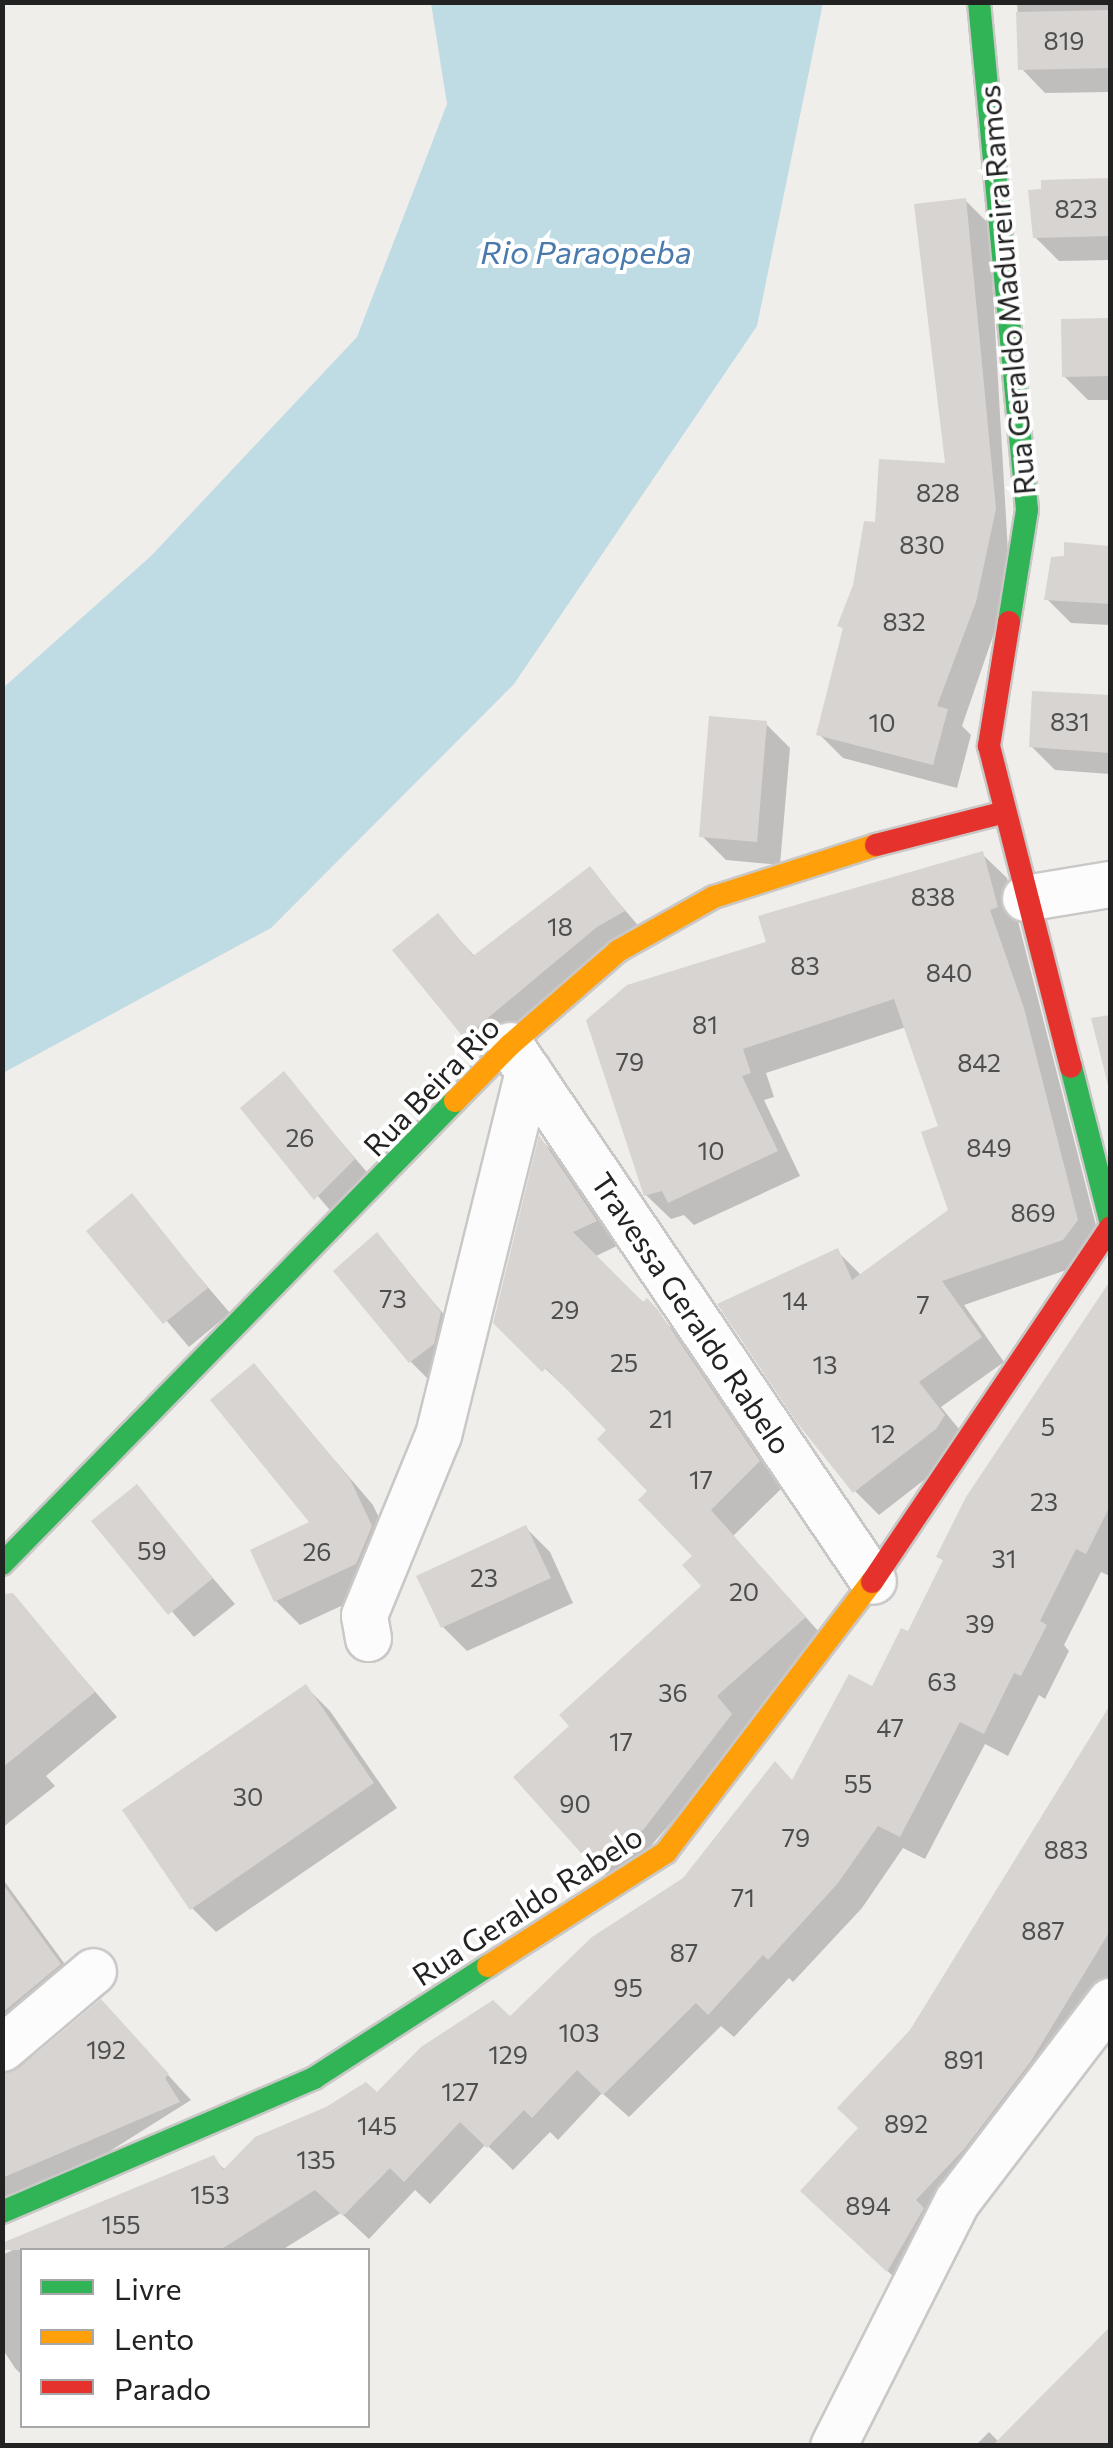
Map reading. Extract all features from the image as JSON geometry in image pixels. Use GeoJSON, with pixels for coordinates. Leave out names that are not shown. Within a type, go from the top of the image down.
{"type":"FeatureCollection","features":[{"type":"Feature","properties":{"kind":"street","name":"Rua Geraldo Madureira Ramos"},"geometry":{"type":"LineString","coordinates":[[979,2],[1026,510],[989,746],[1110,1220]]}},
{"type":"Feature","properties":{"kind":"street","name":"Rua Beira Rio"},"geometry":{"type":"LineString","coordinates":[[2,1564],[519,1058],[618,951],[714,897],[902,837],[1005,812]]}},
{"type":"Feature","properties":{"kind":"street"},"geometry":{"type":"LineString","coordinates":[[1025,898],[1110,884]]}},
{"type":"Feature","properties":{"kind":"street"},"geometry":{"type":"LineString","coordinates":[[368,1638],[364,1615],[438,1435],[519,1058]]}},
{"type":"Feature","properties":{"kind":"street","name":"Travessa Geraldo Rabelo"},"geometry":{"type":"LineString","coordinates":[[519,1058],[873,1581]]}},
{"type":"Feature","properties":{"kind":"street","name":"Rua Geraldo Rabelo"},"geometry":{"type":"LineString","coordinates":[[2,2212],[314,2078],[666,1852],[873,1581],[1054,1305],[1110,1228]]}},
{"type":"Feature","properties":{"kind":"street"},"geometry":{"type":"LineString","coordinates":[[2,2048],[93,1971]]}},
{"type":"Feature","properties":{"kind":"street"},"geometry":{"type":"LineString","coordinates":[[833,2446],[957,2201],[1110,2001]]}},
{"type":"Feature","properties":{"kind":"water","name":"Rio Paraopeba"},"geometry":{"type":"Polygon","coordinates":[[[431,3],[823,3],[757,326],[514,684],[271,928],[3,1073],[3,688],[151,556],[357,337],[447,104],[431,3]]]}},
{"type":"Feature","properties":{"kind":"building"},"geometry":{"type":"Polygon","coordinates":[[[1110,10],[1110,68],[1018,70],[1016,12],[1110,10]]]}},
{"type":"Feature","properties":{"kind":"building"},"geometry":{"type":"Polygon","coordinates":[[[1110,178],[1110,236],[1033,238],[1028,190],[1041,189],[1041,180],[1110,178]]]}},
{"type":"Feature","properties":{"kind":"building"},"geometry":{"type":"Polygon","coordinates":[[[966,198],[996,509],[976,602],[937,706],[948,709],[933,765],[816,735],[843,628],[837,626],[853,585],[864,521],[875,522],[879,459],[945,463],[914,204],[966,198]]]}},
{"type":"Feature","properties":{"kind":"building"},"geometry":{"type":"Polygon","coordinates":[[[1110,318],[1110,376],[1062,377],[1061,319],[1110,318]]]}},
{"type":"Feature","properties":{"kind":"building"},"geometry":{"type":"Polygon","coordinates":[[[1064,542],[1110,546],[1110,604],[1044,600],[1051,557],[1064,556],[1064,542]]]}},
{"type":"Feature","properties":{"kind":"building"},"geometry":{"type":"Polygon","coordinates":[[[1032,691],[1110,695],[1110,753],[1029,747],[1032,691]]]}},
{"type":"Feature","properties":{"kind":"building"},"geometry":{"type":"Polygon","coordinates":[[[709,716],[767,721],[757,842],[699,837],[709,716]]]}},
{"type":"Feature","properties":{"kind":"building"},"geometry":{"type":"Polygon","coordinates":[[[983,851],[998,907],[990,910],[1024,1008],[1078,1220],[1063,1240],[942,1281],[982,1337],[919,1382],[945,1415],[936,1429],[853,1493],[798,1424],[717,1304],[838,1248],[852,1280],[948,1210],[921,1132],[938,1126],[894,999],[743,1049],[751,1073],[742,1076],[778,1151],[668,1203],[662,1191],[644,1196],[586,1020],[627,985],[766,942],[758,916],[983,851]]]}},
{"type":"Feature","properties":{"kind":"building"},"geometry":{"type":"Polygon","coordinates":[[[590,866],[625,911],[597,927],[464,1038],[392,950],[438,913],[473,956],[590,866]]]}},
{"type":"Feature","properties":{"kind":"building"},"geometry":{"type":"Polygon","coordinates":[[[1110,1015],[1110,1088],[1109,1089],[1091,1018],[1110,1015]]]}},
{"type":"Feature","properties":{"kind":"building"},"geometry":{"type":"Polygon","coordinates":[[[284,1071],[355,1159],[314,1200],[240,1108],[284,1071]]]}},
{"type":"Feature","properties":{"kind":"building"},"geometry":{"type":"Polygon","coordinates":[[[539,1135],[597,1221],[573,1232],[643,1302],[647,1298],[658,1310],[760,1461],[711,1510],[806,1617],[717,1696],[732,1714],[644,1829],[590,1863],[513,1777],[569,1726],[559,1715],[701,1586],[682,1565],[692,1556],[638,1500],[647,1491],[597,1439],[606,1430],[546,1368],[542,1372],[493,1323],[539,1135]]]}},
{"type":"Feature","properties":{"kind":"building"},"geometry":{"type":"Polygon","coordinates":[[[132,1193],[208,1288],[163,1324],[86,1231],[132,1193]]]}},
{"type":"Feature","properties":{"kind":"building"},"geometry":{"type":"Polygon","coordinates":[[[377,1232],[441,1312],[434,1344],[409,1363],[333,1271],[377,1232]]]}},
{"type":"Feature","properties":{"kind":"building"},"geometry":{"type":"Polygon","coordinates":[[[1110,1281],[1110,1506],[1086,1554],[1076,1549],[1040,1621],[1047,1625],[1021,1676],[1014,1673],[984,1734],[960,1722],[900,1837],[878,1826],[838,1883],[768,1960],[763,1955],[708,2015],[696,2003],[603,2095],[577,2070],[532,2118],[524,2110],[487,2148],[460,2122],[404,2182],[390,2168],[343,2216],[315,2190],[223,2248],[2,2250],[2,2243],[214,2155],[223,2170],[255,2137],[326,2107],[366,2082],[377,2092],[421,2047],[493,2000],[510,2016],[592,1937],[683,1878],[775,1761],[792,1780],[849,1674],[872,1686],[901,1628],[908,1631],[943,1560],[936,1557],[966,1497],[1110,1281]]]}},
{"type":"Feature","properties":{"kind":"building"},"geometry":{"type":"Polygon","coordinates":[[[254,1363],[350,1479],[372,1526],[356,1564],[274,1602],[250,1550],[309,1522],[210,1400],[254,1363]]]}},
{"type":"Feature","properties":{"kind":"building"},"geometry":{"type":"Polygon","coordinates":[[[137,1484],[213,1578],[168,1615],[91,1521],[137,1484]]]}},
{"type":"Feature","properties":{"kind":"building"},"geometry":{"type":"Polygon","coordinates":[[[526,1525],[551,1578],[441,1628],[416,1576],[526,1525]]]}},
{"type":"Feature","properties":{"kind":"building"},"geometry":{"type":"Polygon","coordinates":[[[13,1593],[95,1692],[2,1768],[2,1594],[13,1593]]]}},
{"type":"Feature","properties":{"kind":"building"},"geometry":{"type":"Polygon","coordinates":[[[306,1684],[374,1783],[190,1910],[122,1810],[306,1684]]]}},
{"type":"Feature","properties":{"kind":"building"},"geometry":{"type":"Polygon","coordinates":[[[1110,1705],[1110,1931],[1031,2061],[965,2148],[916,2200],[924,2208],[887,2272],[800,2191],[858,2128],[837,2108],[910,2030],[1110,1705]]]}},
{"type":"Feature","properties":{"kind":"building"},"geometry":{"type":"Polygon","coordinates":[[[2,1883],[61,1964],[2,2013],[2,1883]]]}},
{"type":"Feature","properties":{"kind":"building"},"geometry":{"type":"Polygon","coordinates":[[[101,1999],[169,2074],[165,2078],[180,2102],[2,2178],[2,2074],[19,2068],[101,1999]]]}},
{"type":"Feature","properties":{"kind":"building"},"geometry":{"type":"Polygon","coordinates":[[[1110,2327],[1110,2446],[992,2446],[1110,2327]]]}},
{"type":"Feature","properties":{"kind":"traffic: fast"},"geometry":{"type":"LineString","coordinates":[[979,2],[1027,510],[1009,622]]}},
{"type":"Feature","properties":{"kind":"traffic: fast"},"geometry":{"type":"LineString","coordinates":[[1071,1067],[1110,1220]]}},
{"type":"Feature","properties":{"kind":"traffic: fast"},"geometry":{"type":"LineString","coordinates":[[2,1564],[455,1101]]}},
{"type":"Feature","properties":{"kind":"traffic: fast"},"geometry":{"type":"LineString","coordinates":[[2,2212],[314,2078],[488,1966]]}},
{"type":"Feature","properties":{"kind":"traffic: slow"},"geometry":{"type":"LineString","coordinates":[[455,1101],[510,1045],[618,951],[714,897],[876,845]]}},
{"type":"Feature","properties":{"kind":"traffic: slow"},"geometry":{"type":"LineString","coordinates":[[488,1966],[666,1852],[872,1582]]}},
{"type":"Feature","properties":{"kind":"traffic: jam"},"geometry":{"type":"LineString","coordinates":[[1009,622],[989,746],[1071,1067]]}},
{"type":"Feature","properties":{"kind":"traffic: jam"},"geometry":{"type":"LineString","coordinates":[[876,845],[1005,812]]}},
{"type":"Feature","properties":{"kind":"traffic: jam"},"geometry":{"type":"LineString","coordinates":[[872,1582],[1110,1228]]}}]}
